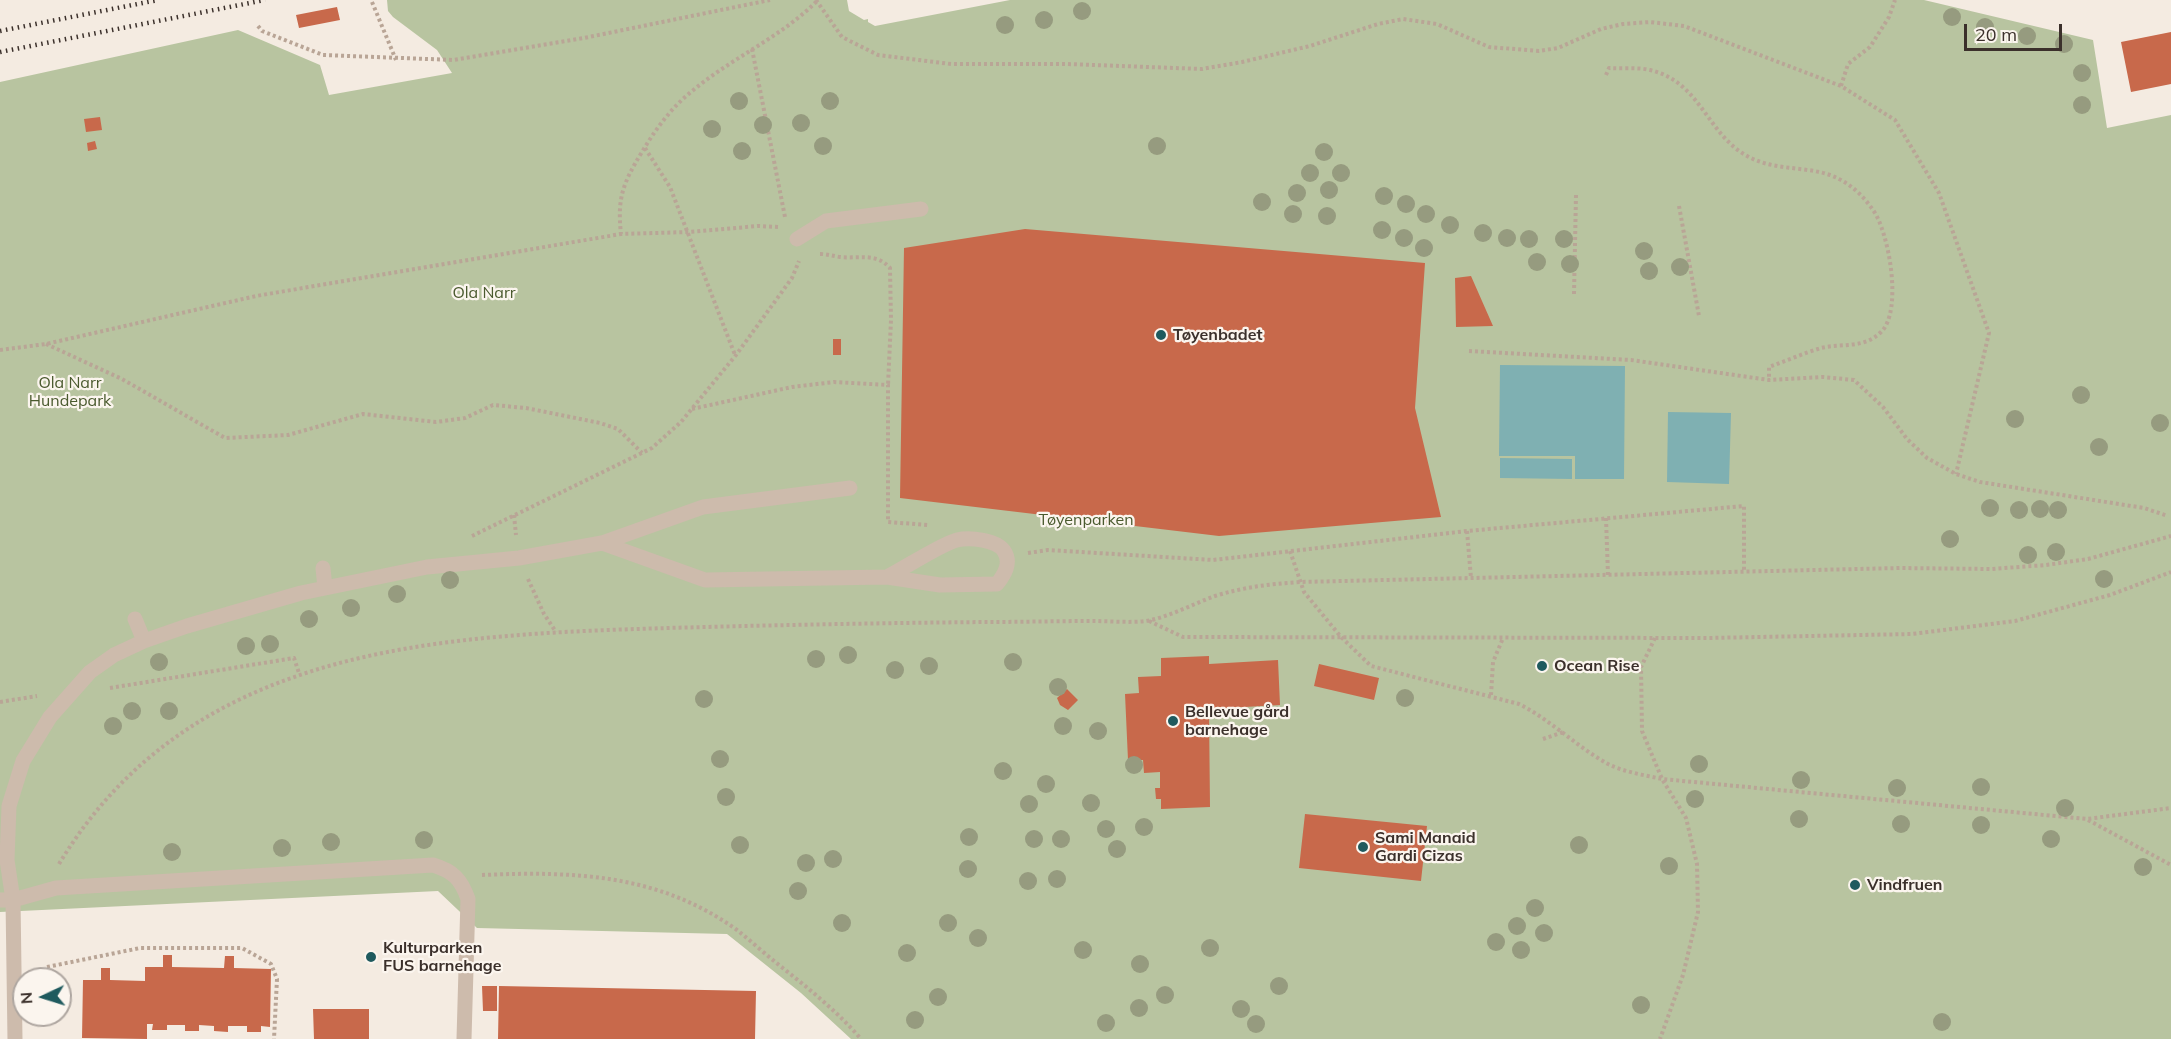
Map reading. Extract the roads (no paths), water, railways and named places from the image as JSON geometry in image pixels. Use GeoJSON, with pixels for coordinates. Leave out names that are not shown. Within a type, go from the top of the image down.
{"type":"FeatureCollection","features":[{"type":"Feature","properties":{"kind":"street"},"geometry":{"type":"LineString","coordinates":[[795,241],[826,221],[921,209]]}},
{"type":"Feature","properties":{"kind":"street"},"geometry":{"type":"LineString","coordinates":[[15,1039],[6,900],[9,806],[15,783],[37,737],[68,695],[90,672],[106,661],[144,641],[241,609],[325,588],[427,567],[519,558],[602,543],[704,507],[850,488]]}},
{"type":"Feature","properties":{"kind":"street"},"geometry":{"type":"LineString","coordinates":[[602,543],[705,580],[887,577],[940,585],[997,584],[1005,574],[1008,556],[1001,546],[988,541],[957,540],[887,577]]}},
{"type":"Feature","properties":{"kind":"street"},"geometry":{"type":"LineString","coordinates":[[323,568],[325,588]]}},
{"type":"Feature","properties":{"kind":"street"},"geometry":{"type":"LineString","coordinates":[[135,619],[144,641]]}},
{"type":"Feature","properties":{"kind":"street"},"geometry":{"type":"LineString","coordinates":[[6,900],[56,888],[410,864],[433,865],[448,870],[462,881],[468,899],[464,1039]]}},
{"type":"Feature","properties":{"kind":"water"},"geometry":{"type":"Polygon","coordinates":[[[1500,365],[1625,366],[1624,479],[1575,479],[1575,456],[1499,456],[1500,365]]]}},
{"type":"Feature","properties":{"kind":"water"},"geometry":{"type":"Polygon","coordinates":[[[1668,412],[1731,413],[1729,484],[1667,482],[1668,412]]]}},
{"type":"Feature","properties":{"kind":"water"},"geometry":{"type":"Polygon","coordinates":[[[1500,458],[1572,459],[1572,479],[1500,478],[1500,458]]]}},
{"type":"Feature","properties":{"kind":"railway"},"geometry":{"type":"LineString","coordinates":[[0,31],[158,0]]}},
{"type":"Feature","properties":{"kind":"railway"},"geometry":{"type":"LineString","coordinates":[[0,52],[265,0]]}},
{"type":"Feature","properties":{"kind":"place","name":"Tøyenbadet"},"geometry":{"type":"Point","coordinates":[1161,335]}},
{"type":"Feature","properties":{"kind":"place","name":"Ocean Rise"},"geometry":{"type":"Point","coordinates":[1542,666]}},
{"type":"Feature","properties":{"kind":"place","name":"Bellevue gård barnehage"},"geometry":{"type":"Point","coordinates":[1173,721]}},
{"type":"Feature","properties":{"kind":"place","name":"Sami Manaid Gardi Cizas"},"geometry":{"type":"Point","coordinates":[1363,847]}},
{"type":"Feature","properties":{"kind":"place","name":"Vindfruen"},"geometry":{"type":"Point","coordinates":[1855,885]}},
{"type":"Feature","properties":{"kind":"place","name":"Kulturparken FUS barnehage"},"geometry":{"type":"Point","coordinates":[371,957]}},
{"type":"Feature","properties":{"kind":"park label","name":"Ola Narr"},"geometry":{"type":"Point","coordinates":[484,293]}},
{"type":"Feature","properties":{"kind":"park label","name":"Ola Narr Hundepark"},"geometry":{"type":"Point","coordinates":[70,392]}},
{"type":"Feature","properties":{"kind":"park label","name":"Tøyenparken"},"geometry":{"type":"Point","coordinates":[1086,520]}}]}
